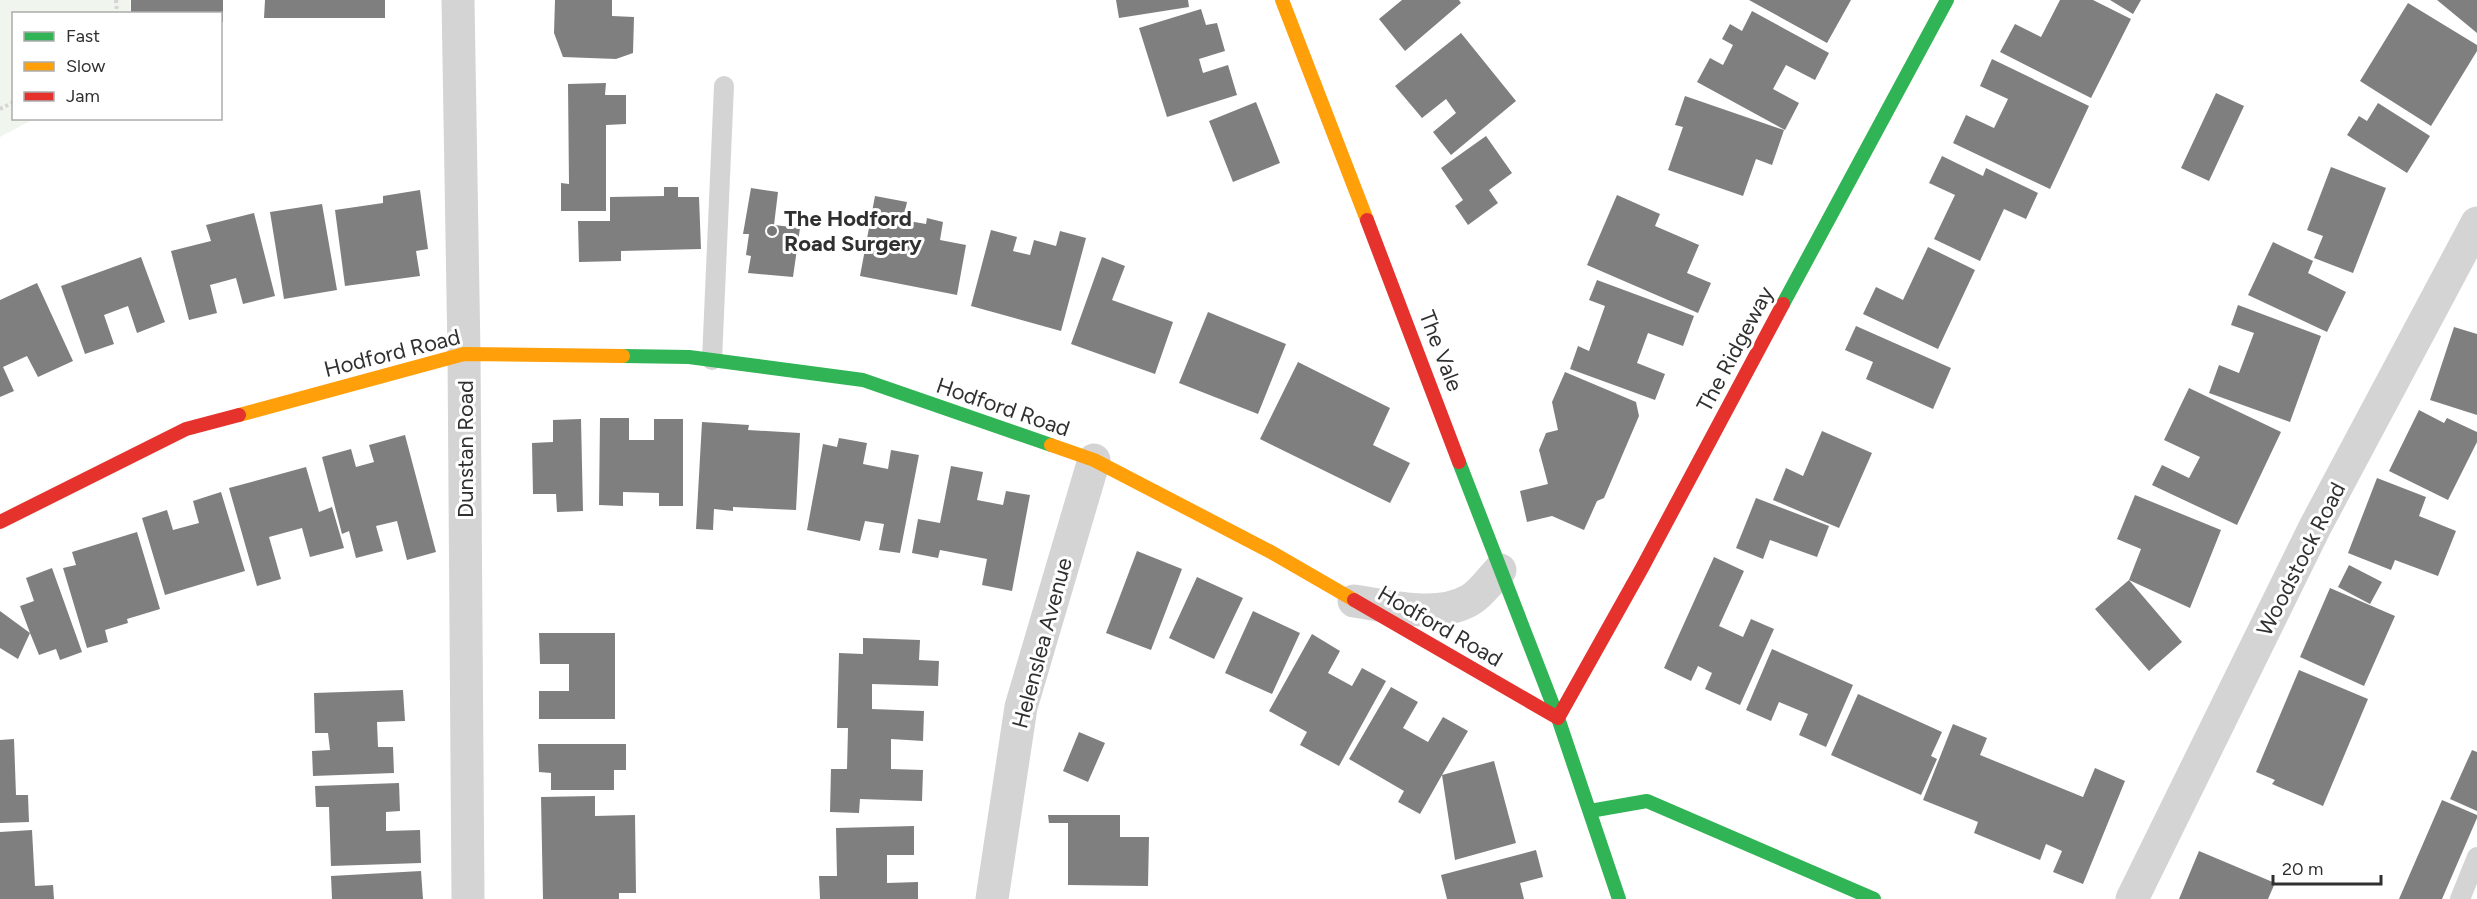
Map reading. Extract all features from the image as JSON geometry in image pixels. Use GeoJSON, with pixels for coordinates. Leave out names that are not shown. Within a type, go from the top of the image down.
{"type":"FeatureCollection","features":[{"type":"Feature","properties":{"kind":"street","name":"Dunstan Road"},"geometry":{"type":"LineString","coordinates":[[458,0],[464,354],[468,899]]}},
{"type":"Feature","properties":{"kind":"street","name":"The Ridgeway"},"geometry":{"type":"LineString","coordinates":[[1558,718],[1642,568],[1936,16],[1947,0]]}},
{"type":"Feature","properties":{"kind":"street","name":"The Vale"},"geometry":{"type":"LineString","coordinates":[[1290,4],[1500,570],[1558,718]]}},
{"type":"Feature","properties":{"kind":"street","name":"Woodstock Road"},"geometry":{"type":"LineString","coordinates":[[2132,899],[2315,527],[2477,223]]}},
{"type":"Feature","properties":{"kind":"street","name":"Hodford Road"},"geometry":{"type":"LineString","coordinates":[[0,522],[186,429],[464,354],[689,357],[863,380],[1094,460],[1271,552],[1558,718]]}},
{"type":"Feature","properties":{"kind":"street","name":"Helenslea Avenue"},"geometry":{"type":"LineString","coordinates":[[992,899],[1021,707],[1094,460]]}},
{"type":"Feature","properties":{"kind":"street"},"geometry":{"type":"LineString","coordinates":[[1354,601],[1416,609],[1443,608],[1470,600],[1500,570]]}},
{"type":"Feature","properties":{"kind":"street"},"geometry":{"type":"LineString","coordinates":[[1558,718],[1620,899]]}},
{"type":"Feature","properties":{"kind":"street"},"geometry":{"type":"LineString","coordinates":[[1590,811],[1647,801],[1874,899]]}},
{"type":"Feature","properties":{"kind":"lane"},"geometry":{"type":"LineString","coordinates":[[712,360],[724,86]]}},
{"type":"Feature","properties":{"kind":"lane"},"geometry":{"type":"LineString","coordinates":[[2460,899],[2477,857]]}},
{"type":"Feature","properties":{"kind":"shaded area"},"geometry":{"type":"Polygon","coordinates":[[[0,0],[130,0],[131,12],[12,12],[12,120],[32,120],[0,137],[0,0]]]}},
{"type":"Feature","properties":{"kind":"building"},"geometry":{"type":"Polygon","coordinates":[[[131,0],[223,0],[223,22],[222,12],[131,12],[131,0]]]}},
{"type":"Feature","properties":{"kind":"building"},"geometry":{"type":"Polygon","coordinates":[[[265,0],[385,0],[385,18],[264,18],[265,0]]]}},
{"type":"Feature","properties":{"kind":"building"},"geometry":{"type":"Polygon","coordinates":[[[555,0],[612,0],[612,16],[634,17],[633,53],[616,59],[563,57],[554,33],[555,0]]]}},
{"type":"Feature","properties":{"kind":"building"},"geometry":{"type":"Polygon","coordinates":[[[1116,0],[1188,0],[1189,7],[1119,18],[1116,0]]]}},
{"type":"Feature","properties":{"kind":"building"},"geometry":{"type":"Polygon","coordinates":[[[1402,0],[1459,0],[1461,3],[1405,51],[1379,19],[1402,0]]]}},
{"type":"Feature","properties":{"kind":"building"},"geometry":{"type":"Polygon","coordinates":[[[1749,0],[1851,0],[1827,43],[1749,0]]]}},
{"type":"Feature","properties":{"kind":"building"},"geometry":{"type":"Polygon","coordinates":[[[2060,0],[2093,0],[2131,19],[2091,98],[2000,52],[2015,24],[2041,37],[2060,0]]]}},
{"type":"Feature","properties":{"kind":"building"},"geometry":{"type":"Polygon","coordinates":[[[2110,0],[2141,0],[2133,14],[2110,0]]]}},
{"type":"Feature","properties":{"kind":"building"},"geometry":{"type":"Polygon","coordinates":[[[2437,0],[2477,0],[2477,33],[2437,0]]]}},
{"type":"Feature","properties":{"kind":"building"},"geometry":{"type":"Polygon","coordinates":[[[2408,3],[2477,45],[2477,51],[2431,126],[2360,81],[2408,3]]]}},
{"type":"Feature","properties":{"kind":"building"},"geometry":{"type":"Polygon","coordinates":[[[1201,9],[1206,25],[1217,23],[1225,51],[1199,59],[1203,73],[1228,65],[1237,95],[1167,117],[1139,28],[1201,9]]]}},
{"type":"Feature","properties":{"kind":"building"},"geometry":{"type":"Polygon","coordinates":[[[1752,11],[1829,53],[1815,80],[1786,65],[1773,89],[1799,103],[1785,130],[1697,82],[1710,58],[1723,65],[1733,45],[1722,39],[1730,24],[1742,31],[1752,11]]]}},
{"type":"Feature","properties":{"kind":"building"},"geometry":{"type":"Polygon","coordinates":[[[1461,33],[1516,101],[1451,155],[1433,132],[1456,113],[1446,99],[1422,118],[1395,86],[1461,33]]]}},
{"type":"Feature","properties":{"kind":"building"},"geometry":{"type":"Polygon","coordinates":[[[1992,59],[2089,106],[2050,189],[1953,143],[1966,115],[1994,128],[2008,99],[1980,86],[1992,59]]]}},
{"type":"Feature","properties":{"kind":"building"},"geometry":{"type":"Polygon","coordinates":[[[606,83],[605,95],[626,95],[626,124],[606,125],[606,211],[561,211],[561,183],[569,184],[568,84],[606,83]]]}},
{"type":"Feature","properties":{"kind":"building"},"geometry":{"type":"Polygon","coordinates":[[[2216,93],[2244,106],[2209,181],[2181,168],[2216,93]]]}},
{"type":"Feature","properties":{"kind":"building"},"geometry":{"type":"Polygon","coordinates":[[[1685,96],[1784,130],[1772,165],[1756,159],[1743,196],[1668,170],[1683,127],[1675,125],[1685,96]]]}},
{"type":"Feature","properties":{"kind":"building"},"geometry":{"type":"Polygon","coordinates":[[[1256,102],[1280,163],[1233,182],[1209,121],[1256,102]]]}},
{"type":"Feature","properties":{"kind":"building"},"geometry":{"type":"Polygon","coordinates":[[[2378,103],[2430,136],[2407,173],[2347,135],[2359,116],[2367,121],[2378,103]]]}},
{"type":"Feature","properties":{"kind":"building"},"geometry":{"type":"Polygon","coordinates":[[[1486,136],[1512,173],[1489,190],[1498,203],[1468,225],[1455,206],[1463,200],[1441,168],[1486,136]]]}},
{"type":"Feature","properties":{"kind":"building"},"geometry":{"type":"Polygon","coordinates":[[[1942,156],[1983,176],[1986,168],[2038,193],[2026,219],[2004,209],[1980,261],[1934,239],[1955,195],[1929,183],[1942,156]]]}},
{"type":"Feature","properties":{"kind":"building"},"geometry":{"type":"Polygon","coordinates":[[[2331,167],[2386,188],[2353,273],[2314,258],[2323,236],[2307,230],[2331,167]]]}},
{"type":"Feature","properties":{"kind":"building"},"geometry":{"type":"Polygon","coordinates":[[[664,187],[678,187],[678,197],[699,197],[701,249],[621,251],[621,261],[579,262],[578,221],[610,221],[610,197],[664,196],[664,187]]]}},
{"type":"Feature","properties":{"kind":"building","name":"The Hodford Road Surgery"},"geometry":{"type":"Polygon","coordinates":[[[751,188],[778,192],[774,225],[800,228],[793,277],[748,273],[751,256],[746,255],[749,234],[743,234],[751,188]]]}},
{"type":"Feature","properties":{"kind":"building"},"geometry":{"type":"Polygon","coordinates":[[[420,190],[428,249],[416,251],[420,276],[345,286],[335,210],[383,203],[383,196],[420,190]]]}},
{"type":"Feature","properties":{"kind":"building"},"geometry":{"type":"Polygon","coordinates":[[[1617,195],[1660,214],[1655,226],[1699,245],[1687,273],[1711,283],[1698,313],[1587,265],[1617,195]]]}},
{"type":"Feature","properties":{"kind":"building"},"geometry":{"type":"Polygon","coordinates":[[[875,196],[907,202],[903,220],[926,224],[927,218],[943,222],[940,240],[966,245],[957,295],[860,276],[875,196]]]}},
{"type":"Feature","properties":{"kind":"building"},"geometry":{"type":"Polygon","coordinates":[[[322,204],[337,290],[284,299],[270,212],[322,204]]]}},
{"type":"Feature","properties":{"kind":"building"},"geometry":{"type":"Polygon","coordinates":[[[254,213],[275,296],[243,304],[236,278],[210,285],[217,313],[189,320],[171,251],[211,241],[206,225],[254,213]]]}},
{"type":"Feature","properties":{"kind":"building"},"geometry":{"type":"Polygon","coordinates":[[[991,230],[1017,237],[1013,251],[1030,255],[1034,240],[1056,246],[1060,231],[1086,238],[1061,331],[971,306],[991,230]]]}},
{"type":"Feature","properties":{"kind":"building"},"geometry":{"type":"Polygon","coordinates":[[[2273,242],[2313,261],[2308,273],[2346,292],[2327,332],[2248,295],[2273,242]]]}},
{"type":"Feature","properties":{"kind":"building"},"geometry":{"type":"Polygon","coordinates":[[[1928,247],[1975,270],[1938,349],[1863,314],[1876,287],[1903,300],[1928,247]]]}},
{"type":"Feature","properties":{"kind":"building"},"geometry":{"type":"Polygon","coordinates":[[[141,257],[165,322],[137,333],[128,306],[104,315],[114,344],[85,354],[61,286],[141,257]]]}},
{"type":"Feature","properties":{"kind":"building"},"geometry":{"type":"Polygon","coordinates":[[[1102,257],[1125,266],[1112,300],[1173,322],[1155,374],[1071,344],[1102,257]]]}},
{"type":"Feature","properties":{"kind":"building"},"geometry":{"type":"Polygon","coordinates":[[[1597,280],[1694,316],[1683,346],[1648,333],[1637,363],[1665,374],[1655,400],[1570,369],[1578,346],[1589,351],[1605,306],[1589,300],[1597,280]]]}},
{"type":"Feature","properties":{"kind":"building"},"geometry":{"type":"Polygon","coordinates":[[[37,283],[73,361],[38,377],[27,356],[3,367],[14,391],[0,397],[0,300],[37,283]]]}},
{"type":"Feature","properties":{"kind":"building"},"geometry":{"type":"Polygon","coordinates":[[[2238,305],[2321,336],[2290,422],[2209,393],[2219,365],[2239,373],[2254,333],[2231,325],[2238,305]]]}},
{"type":"Feature","properties":{"kind":"building"},"geometry":{"type":"Polygon","coordinates":[[[1208,312],[1286,344],[1258,414],[1179,383],[1208,312]]]}},
{"type":"Feature","properties":{"kind":"building"},"geometry":{"type":"Polygon","coordinates":[[[1856,326],[1951,368],[1933,409],[1866,379],[1873,362],[1845,350],[1856,326]]]}},
{"type":"Feature","properties":{"kind":"building"},"geometry":{"type":"Polygon","coordinates":[[[2454,327],[2477,334],[2477,415],[2430,400],[2454,327]]]}},
{"type":"Feature","properties":{"kind":"building"},"geometry":{"type":"Polygon","coordinates":[[[1298,362],[1390,408],[1373,445],[1410,463],[1390,503],[1260,439],[1298,362]]]}},
{"type":"Feature","properties":{"kind":"building"},"geometry":{"type":"Polygon","coordinates":[[[1565,372],[1636,402],[1639,416],[1604,498],[1597,501],[1584,530],[1552,516],[1527,522],[1520,491],[1548,484],[1539,450],[1546,433],[1558,430],[1552,402],[1565,372]]]}},
{"type":"Feature","properties":{"kind":"building"},"geometry":{"type":"Polygon","coordinates":[[[2189,388],[2281,432],[2237,525],[2152,485],[2162,465],[2189,478],[2200,457],[2164,440],[2189,388]]]}},
{"type":"Feature","properties":{"kind":"building"},"geometry":{"type":"Polygon","coordinates":[[[2419,410],[2444,423],[2447,418],[2477,432],[2477,442],[2448,500],[2389,471],[2419,410]]]}},
{"type":"Feature","properties":{"kind":"building"},"geometry":{"type":"Polygon","coordinates":[[[600,418],[629,418],[629,440],[654,440],[654,419],[683,419],[683,506],[659,506],[659,493],[623,492],[623,506],[599,505],[600,418]]]}},
{"type":"Feature","properties":{"kind":"building"},"geometry":{"type":"Polygon","coordinates":[[[581,419],[583,511],[557,512],[556,494],[533,494],[532,443],[553,442],[553,420],[581,419]]]}},
{"type":"Feature","properties":{"kind":"building"},"geometry":{"type":"Polygon","coordinates":[[[702,422],[749,425],[748,430],[800,433],[796,510],[733,507],[733,511],[714,509],[713,530],[696,529],[702,422]]]}},
{"type":"Feature","properties":{"kind":"building"},"geometry":{"type":"Polygon","coordinates":[[[1822,431],[1872,453],[1839,528],[1773,500],[1786,468],[1803,476],[1822,431]]]}},
{"type":"Feature","properties":{"kind":"building"},"geometry":{"type":"Polygon","coordinates":[[[405,435],[436,552],[407,560],[397,521],[376,526],[383,551],[356,558],[349,531],[342,534],[322,457],[351,449],[356,467],[374,462],[369,445],[405,435]]]}},
{"type":"Feature","properties":{"kind":"building"},"geometry":{"type":"Polygon","coordinates":[[[839,438],[867,443],[863,464],[888,469],[891,450],[919,455],[900,553],[879,550],[884,524],[865,521],[860,541],[807,530],[823,444],[837,447],[839,438]]]}},
{"type":"Feature","properties":{"kind":"building"},"geometry":{"type":"Polygon","coordinates":[[[951,466],[983,472],[977,500],[1003,505],[1006,491],[1030,495],[1012,591],[982,585],[987,559],[940,550],[938,558],[912,553],[918,519],[940,523],[951,466]]]}},
{"type":"Feature","properties":{"kind":"building"},"geometry":{"type":"Polygon","coordinates":[[[306,467],[319,512],[332,507],[344,548],[310,557],[302,528],[269,537],[281,579],[257,586],[229,488],[306,467]]]}},
{"type":"Feature","properties":{"kind":"building"},"geometry":{"type":"Polygon","coordinates":[[[2377,478],[2426,497],[2419,516],[2456,531],[2438,576],[2395,560],[2391,570],[2348,553],[2377,478]]]}},
{"type":"Feature","properties":{"kind":"building"},"geometry":{"type":"Polygon","coordinates":[[[221,492],[245,571],[165,595],[142,518],[167,510],[173,530],[199,523],[193,501],[221,492]]]}},
{"type":"Feature","properties":{"kind":"building"},"geometry":{"type":"Polygon","coordinates":[[[2135,495],[2221,530],[2190,608],[2129,580],[2141,549],[2117,539],[2135,495]]]}},
{"type":"Feature","properties":{"kind":"building"},"geometry":{"type":"Polygon","coordinates":[[[1756,498],[1829,526],[1817,557],[1770,540],[1763,559],[1736,548],[1756,498]]]}},
{"type":"Feature","properties":{"kind":"building"},"geometry":{"type":"Polygon","coordinates":[[[137,532],[160,609],[127,619],[128,623],[105,630],[108,642],[87,648],[63,568],[76,565],[72,552],[137,532]]]}},
{"type":"Feature","properties":{"kind":"building"},"geometry":{"type":"Polygon","coordinates":[[[1137,551],[1182,569],[1151,650],[1106,633],[1137,551]]]}},
{"type":"Feature","properties":{"kind":"building"},"geometry":{"type":"Polygon","coordinates":[[[1714,557],[1744,571],[1719,626],[1743,637],[1751,619],[1774,629],[1740,705],[1705,689],[1712,673],[1698,666],[1691,681],[1664,668],[1714,557]]]}},
{"type":"Feature","properties":{"kind":"building"},"geometry":{"type":"Polygon","coordinates":[[[2349,565],[2382,582],[2370,604],[2338,587],[2349,565]]]}},
{"type":"Feature","properties":{"kind":"building"},"geometry":{"type":"Polygon","coordinates":[[[52,568],[82,652],[60,660],[56,649],[39,655],[20,606],[34,601],[26,578],[52,568]]]}},
{"type":"Feature","properties":{"kind":"building"},"geometry":{"type":"Polygon","coordinates":[[[1197,577],[1243,598],[1214,659],[1169,638],[1197,577]]]}},
{"type":"Feature","properties":{"kind":"building"},"geometry":{"type":"Polygon","coordinates":[[[2129,580],[2182,642],[2149,671],[2095,609],[2129,580]]]}},
{"type":"Feature","properties":{"kind":"building"},"geometry":{"type":"Polygon","coordinates":[[[2330,588],[2395,616],[2364,686],[2300,657],[2330,588]]]}},
{"type":"Feature","properties":{"kind":"building"},"geometry":{"type":"Polygon","coordinates":[[[0,611],[30,633],[18,659],[0,648],[0,611]]]}},
{"type":"Feature","properties":{"kind":"building"},"geometry":{"type":"Polygon","coordinates":[[[1253,611],[1300,633],[1272,694],[1225,673],[1253,611]]]}},
{"type":"Feature","properties":{"kind":"building"},"geometry":{"type":"Polygon","coordinates":[[[539,633],[615,633],[615,719],[539,719],[539,691],[569,691],[569,664],[540,664],[539,633]]]}},
{"type":"Feature","properties":{"kind":"building"},"geometry":{"type":"Polygon","coordinates":[[[1312,634],[1340,651],[1328,673],[1352,686],[1362,668],[1386,681],[1339,766],[1300,745],[1307,732],[1269,711],[1312,634]]]}},
{"type":"Feature","properties":{"kind":"building"},"geometry":{"type":"Polygon","coordinates":[[[863,638],[920,640],[919,660],[939,661],[938,686],[872,684],[872,709],[924,711],[923,741],[891,739],[891,769],[923,770],[922,801],[860,799],[859,813],[830,812],[831,769],[847,769],[848,728],[837,728],[839,653],[863,654],[863,638]]]}},
{"type":"Feature","properties":{"kind":"building"},"geometry":{"type":"Polygon","coordinates":[[[1772,649],[1853,685],[1826,747],[1799,735],[1808,714],[1779,702],[1771,721],[1746,710],[1772,649]]]}},
{"type":"Feature","properties":{"kind":"building"},"geometry":{"type":"Polygon","coordinates":[[[2299,670],[2368,699],[2323,806],[2272,784],[2275,780],[2256,772],[2299,670]]]}},
{"type":"Feature","properties":{"kind":"building"},"geometry":{"type":"Polygon","coordinates":[[[1391,687],[1418,702],[1403,728],[1428,742],[1443,717],[1468,731],[1420,814],[1398,802],[1404,791],[1349,759],[1391,687]]]}},
{"type":"Feature","properties":{"kind":"building"},"geometry":{"type":"Polygon","coordinates":[[[403,690],[405,721],[377,722],[378,747],[393,747],[394,773],[313,776],[312,751],[330,750],[328,733],[315,733],[314,693],[403,690]]]}},
{"type":"Feature","properties":{"kind":"building"},"geometry":{"type":"Polygon","coordinates":[[[1858,694],[1942,732],[1931,756],[1937,759],[1921,795],[1831,755],[1858,694]]]}},
{"type":"Feature","properties":{"kind":"building"},"geometry":{"type":"Polygon","coordinates":[[[1953,724],[1987,738],[1980,755],[2083,797],[2095,768],[2125,781],[2083,884],[2053,872],[2062,851],[2046,844],[2040,860],[1974,833],[1978,822],[1923,800],[1953,724]]]}},
{"type":"Feature","properties":{"kind":"building"},"geometry":{"type":"Polygon","coordinates":[[[1079,732],[1105,743],[1088,782],[1063,771],[1079,732]]]}},
{"type":"Feature","properties":{"kind":"building"},"geometry":{"type":"Polygon","coordinates":[[[14,739],[16,795],[28,795],[29,822],[0,823],[0,740],[14,739]]]}},
{"type":"Feature","properties":{"kind":"building"},"geometry":{"type":"Polygon","coordinates":[[[538,744],[626,744],[626,770],[614,770],[614,790],[551,790],[551,773],[539,772],[538,744]]]}},
{"type":"Feature","properties":{"kind":"building"},"geometry":{"type":"Polygon","coordinates":[[[2472,750],[2477,752],[2477,811],[2450,799],[2472,750]]]}},
{"type":"Feature","properties":{"kind":"building"},"geometry":{"type":"Polygon","coordinates":[[[1494,761],[1516,843],[1455,860],[1442,775],[1494,761]]]}},
{"type":"Feature","properties":{"kind":"building"},"geometry":{"type":"Polygon","coordinates":[[[399,783],[400,811],[386,812],[386,831],[420,830],[421,863],[331,866],[329,807],[316,807],[315,786],[399,783]]]}},
{"type":"Feature","properties":{"kind":"building"},"geometry":{"type":"Polygon","coordinates":[[[595,796],[595,816],[635,815],[636,893],[619,893],[619,899],[543,899],[541,797],[595,796]]]}},
{"type":"Feature","properties":{"kind":"building"},"geometry":{"type":"Polygon","coordinates":[[[2442,800],[2477,815],[2477,818],[2442,899],[2399,899],[2442,800]]]}},
{"type":"Feature","properties":{"kind":"building"},"geometry":{"type":"Polygon","coordinates":[[[1048,815],[1120,815],[1120,837],[1149,837],[1148,886],[1068,885],[1068,823],[1049,823],[1048,815]]]}},
{"type":"Feature","properties":{"kind":"building"},"geometry":{"type":"Polygon","coordinates":[[[914,826],[914,855],[887,855],[887,883],[918,882],[918,899],[820,899],[819,876],[837,876],[836,828],[914,826]]]}},
{"type":"Feature","properties":{"kind":"building"},"geometry":{"type":"Polygon","coordinates":[[[32,830],[35,886],[53,885],[54,899],[0,899],[0,832],[32,830]]]}},
{"type":"Feature","properties":{"kind":"building"},"geometry":{"type":"Polygon","coordinates":[[[1536,850],[1543,877],[1520,883],[1524,899],[1447,899],[1441,875],[1536,850]]]}},
{"type":"Feature","properties":{"kind":"building"},"geometry":{"type":"Polygon","coordinates":[[[2199,851],[2275,883],[2268,899],[2179,899],[2199,851]]]}},
{"type":"Feature","properties":{"kind":"building"},"geometry":{"type":"Polygon","coordinates":[[[421,871],[423,899],[332,899],[331,876],[421,871]]]}},
{"type":"Feature","properties":{"kind":"traffic: fast"},"geometry":{"type":"LineString","coordinates":[[1783,304],[1947,0]]}},
{"type":"Feature","properties":{"kind":"traffic: fast"},"geometry":{"type":"LineString","coordinates":[[623,356],[689,357],[863,380],[1051,445]]}},
{"type":"Feature","properties":{"kind":"traffic: fast"},"geometry":{"type":"LineString","coordinates":[[1459,462],[1558,718],[1619,899]]}},
{"type":"Feature","properties":{"kind":"traffic: fast"},"geometry":{"type":"LineString","coordinates":[[1590,811],[1647,801],[1874,899]]}},
{"type":"Feature","properties":{"kind":"traffic: slow"},"geometry":{"type":"LineString","coordinates":[[1282,0],[1367,220]]}},
{"type":"Feature","properties":{"kind":"traffic: slow"},"geometry":{"type":"LineString","coordinates":[[239,415],[464,354],[623,356]]}},
{"type":"Feature","properties":{"kind":"traffic: slow"},"geometry":{"type":"LineString","coordinates":[[1051,445],[1094,460],[1271,552],[1354,600]]}},
{"type":"Feature","properties":{"kind":"traffic: jam"},"geometry":{"type":"LineString","coordinates":[[1367,220],[1459,462]]}},
{"type":"Feature","properties":{"kind":"traffic: jam"},"geometry":{"type":"LineString","coordinates":[[1558,718],[1642,568],[1783,304]]}},
{"type":"Feature","properties":{"kind":"traffic: jam"},"geometry":{"type":"LineString","coordinates":[[0,522],[186,429],[239,415]]}},
{"type":"Feature","properties":{"kind":"traffic: jam"},"geometry":{"type":"LineString","coordinates":[[1354,600],[1558,718]]}},
{"type":"Feature","properties":{"kind":"place","name":"The Hodford Road Surgery"},"geometry":{"type":"Point","coordinates":[772,231]}}]}
